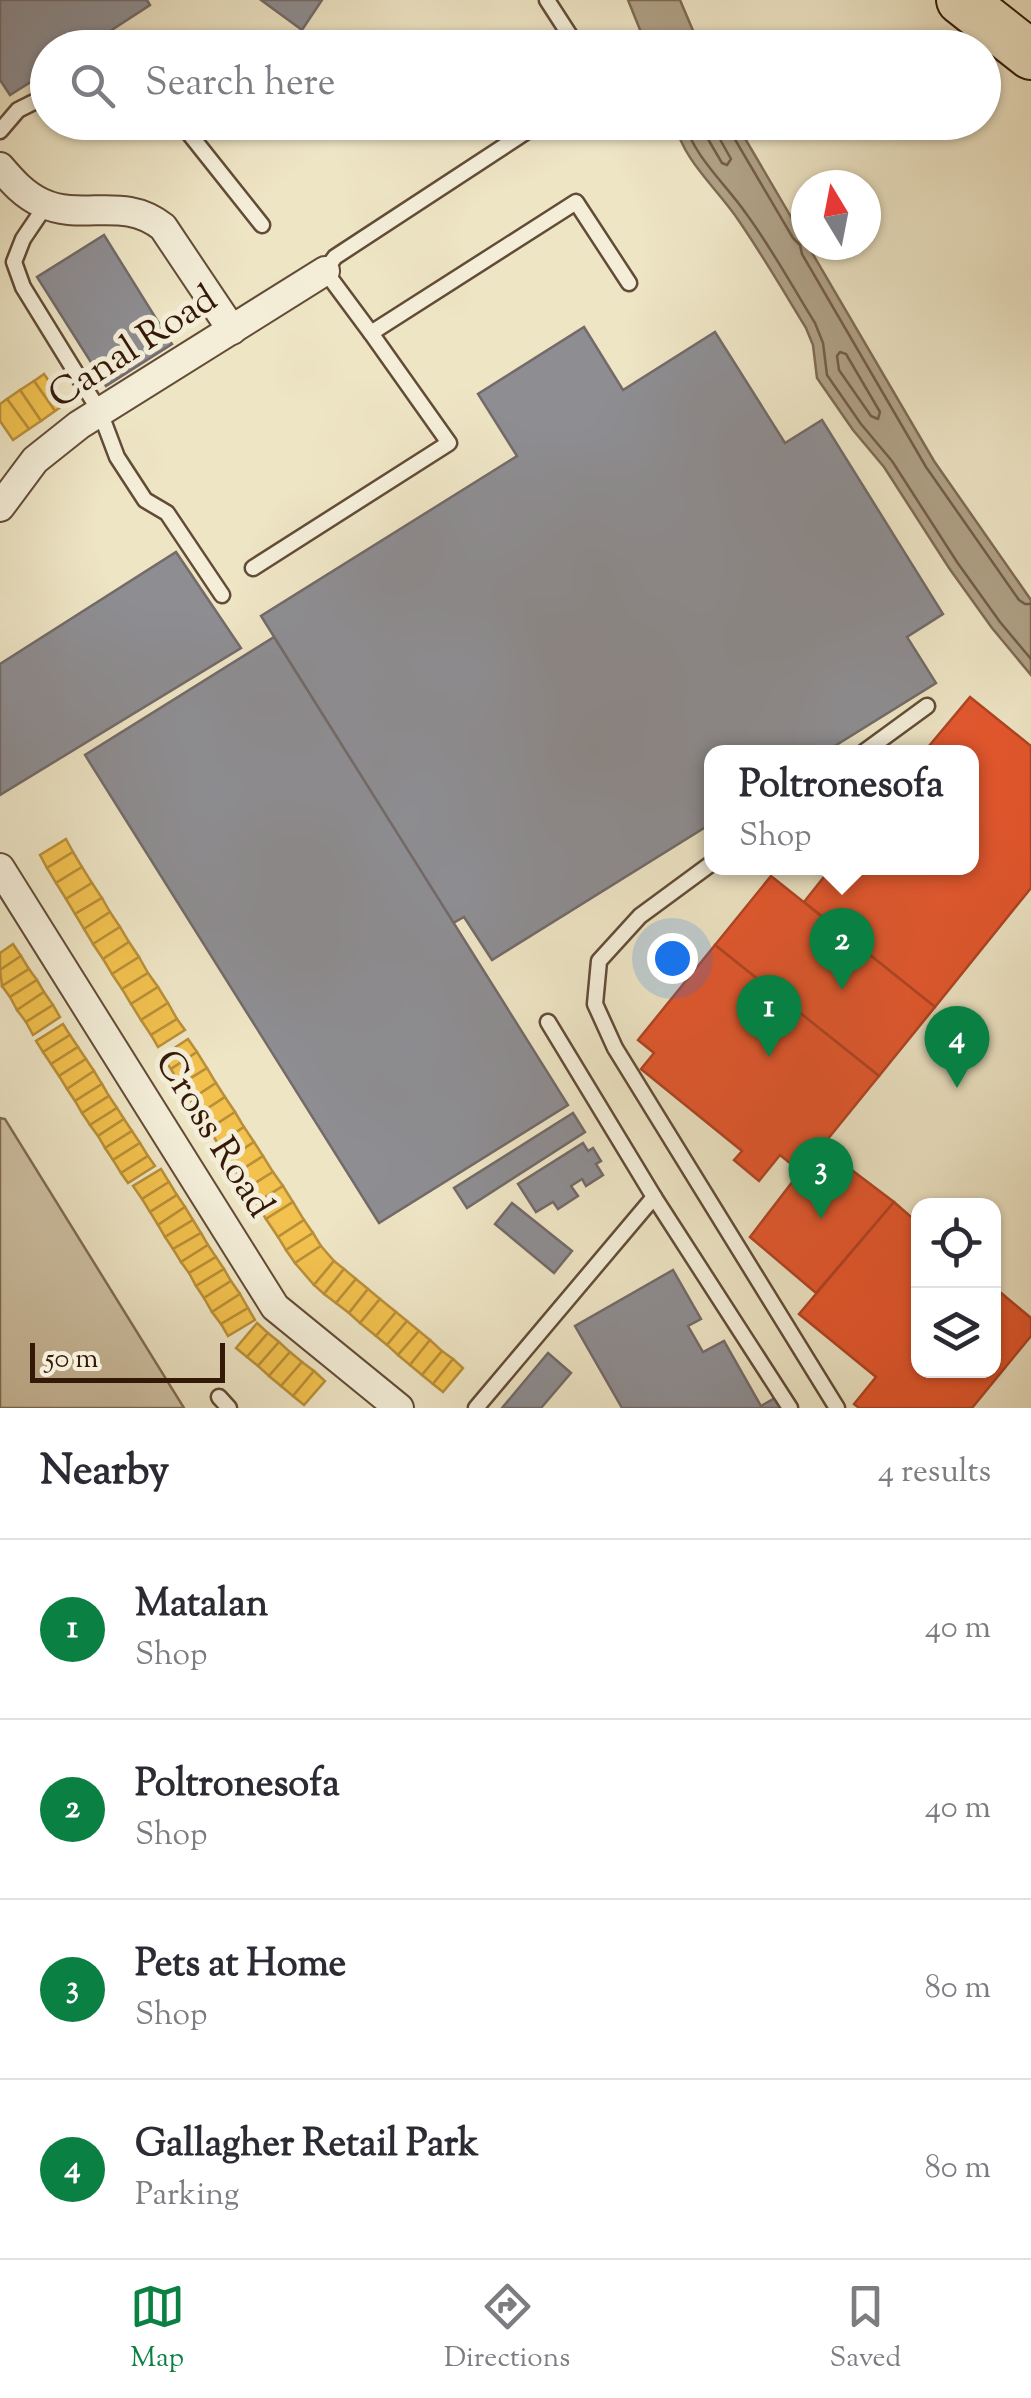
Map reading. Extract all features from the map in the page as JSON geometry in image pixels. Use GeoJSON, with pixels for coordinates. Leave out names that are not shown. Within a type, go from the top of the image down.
{"type":"FeatureCollection","features":[{"type":"Feature","properties":{"kind":"highway"},"geometry":{"type":"LineString","coordinates":[[961,0],[1000,30]]}},
{"type":"Feature","properties":{"kind":"highway"},"geometry":{"type":"LineString","coordinates":[[1001,31],[1031,54]]}},
{"type":"Feature","properties":{"kind":"street"},"geometry":{"type":"LineString","coordinates":[[0,167],[17,187],[46,204],[70,209],[129,210],[151,218],[163,228],[232,330]]}},
{"type":"Feature","properties":{"kind":"street","name":"Canal Road"},"geometry":{"type":"LineString","coordinates":[[0,507],[35,460],[80,425],[325,271]]}},
{"type":"Feature","properties":{"kind":"street","name":"Cross Road"},"geometry":{"type":"LineString","coordinates":[[0,868],[275,1307],[399,1408]]}},
{"type":"Feature","properties":{"kind":"lane"},"geometry":{"type":"LineString","coordinates":[[547,0],[566,30]]}},
{"type":"Feature","properties":{"kind":"lane"},"geometry":{"type":"LineString","coordinates":[[0,131],[18,110],[30,104]]}},
{"type":"Feature","properties":{"kind":"lane"},"geometry":{"type":"LineString","coordinates":[[194,140],[262,226]]}},
{"type":"Feature","properties":{"kind":"lane"},"geometry":{"type":"LineString","coordinates":[[253,568],[449,443],[325,271],[335,258],[515,140]]}},
{"type":"Feature","properties":{"kind":"lane"},"geometry":{"type":"LineString","coordinates":[[370,333],[576,202],[630,283]]}},
{"type":"Feature","properties":{"kind":"lane"},"geometry":{"type":"LineString","coordinates":[[46,204],[23,239],[14,262],[23,287],[100,412],[117,457],[146,500],[167,513],[222,595]]}},
{"type":"Feature","properties":{"kind":"lane"},"geometry":{"type":"LineString","coordinates":[[874,745],[927,706]]}},
{"type":"Feature","properties":{"kind":"lane"},"geometry":{"type":"LineString","coordinates":[[704,869],[640,916],[599,961],[595,1004],[624,1064],[836,1408]]}},
{"type":"Feature","properties":{"kind":"lane"},"geometry":{"type":"LineString","coordinates":[[548,1022],[790,1408]]}},
{"type":"Feature","properties":{"kind":"lane"},"geometry":{"type":"LineString","coordinates":[[476,1408],[654,1196]]}},
{"type":"Feature","properties":{"kind":"shaded area"},"geometry":{"type":"Polygon","coordinates":[[[0,1118],[5,1119],[184,1408],[0,1408],[0,1118]]]}},
{"type":"Feature","properties":{"kind":"water"},"geometry":{"type":"Polygon","coordinates":[[[628,0],[680,0],[693,30],[640,30],[628,0]]]}},
{"type":"Feature","properties":{"kind":"water"},"geometry":{"type":"Polygon","coordinates":[[[680,140],[746,140],[791,217],[791,260],[816,260],[934,461],[1031,600],[1031,675],[992,628],[884,467],[817,378],[813,345],[806,328],[739,221],[680,140]]]}},
{"type":"Feature","properties":{"kind":"building: Homes"},"geometry":{"type":"Polygon","coordinates":[[[44,374],[65,404],[55,411],[34,381],[44,374]]]}},
{"type":"Feature","properties":{"kind":"building: Homes"},"geometry":{"type":"Polygon","coordinates":[[[34,381],[55,411],[41,421],[20,390],[34,381]]]}},
{"type":"Feature","properties":{"kind":"building: Homes"},"geometry":{"type":"Polygon","coordinates":[[[20,390],[41,421],[29,429],[7,399],[20,390]]]}},
{"type":"Feature","properties":{"kind":"building: Homes"},"geometry":{"type":"Polygon","coordinates":[[[7,399],[29,429],[13,440],[0,421],[0,404],[7,399]]]}},
{"type":"Feature","properties":{"kind":"building: Homes"},"geometry":{"type":"Polygon","coordinates":[[[66,839],[73,852],[47,868],[40,855],[66,839]]]}},
{"type":"Feature","properties":{"kind":"building: Homes"},"geometry":{"type":"Polygon","coordinates":[[[73,852],[82,867],[56,883],[47,868],[73,852]]]}},
{"type":"Feature","properties":{"kind":"building: Homes"},"geometry":{"type":"Polygon","coordinates":[[[82,867],[92,883],[66,899],[56,883],[82,867]]]}},
{"type":"Feature","properties":{"kind":"building: Homes"},"geometry":{"type":"Polygon","coordinates":[[[92,883],[102,898],[75,914],[66,899],[92,883]]]}},
{"type":"Feature","properties":{"kind":"building: Homes"},"geometry":{"type":"Polygon","coordinates":[[[102,898],[110,912],[84,929],[75,914],[102,898]]]}},
{"type":"Feature","properties":{"kind":"building: Homes"},"geometry":{"type":"Polygon","coordinates":[[[110,912],[120,927],[93,944],[84,929],[110,912]]]}},
{"type":"Feature","properties":{"kind":"building: Homes"},"geometry":{"type":"Polygon","coordinates":[[[120,927],[129,942],[103,959],[93,944],[120,927]]]}},
{"type":"Feature","properties":{"kind":"building: Homes"},"geometry":{"type":"Polygon","coordinates":[[[129,942],[139,957],[112,974],[103,959],[129,942]]]}},
{"type":"Feature","properties":{"kind":"building: Homes"},"geometry":{"type":"Polygon","coordinates":[[[13,944],[21,956],[0,970],[0,953],[13,944]]]}},
{"type":"Feature","properties":{"kind":"building: Homes"},"geometry":{"type":"Polygon","coordinates":[[[21,956],[29,969],[2,986],[0,970],[21,956]]]}},
{"type":"Feature","properties":{"kind":"building: Homes"},"geometry":{"type":"Polygon","coordinates":[[[139,957],[148,973],[122,989],[112,974],[139,957]]]}},
{"type":"Feature","properties":{"kind":"building: Homes"},"geometry":{"type":"Polygon","coordinates":[[[29,969],[37,980],[10,997],[2,986],[29,969]]]}},
{"type":"Feature","properties":{"kind":"building: Homes"},"geometry":{"type":"Polygon","coordinates":[[[148,973],[158,987],[131,1004],[122,989],[148,973]]]}},
{"type":"Feature","properties":{"kind":"building: Homes"},"geometry":{"type":"Polygon","coordinates":[[[37,980],[44,992],[17,1010],[10,997],[37,980]]]}},
{"type":"Feature","properties":{"kind":"building: Homes"},"geometry":{"type":"Polygon","coordinates":[[[158,987],[168,1003],[141,1020],[131,1004],[158,987]]]}},
{"type":"Feature","properties":{"kind":"building: Homes"},"geometry":{"type":"Polygon","coordinates":[[[44,992],[53,1005],[26,1022],[17,1010],[44,992]]]}},
{"type":"Feature","properties":{"kind":"building: Homes"},"geometry":{"type":"Polygon","coordinates":[[[168,1003],[177,1019],[151,1035],[141,1020],[168,1003]]]}},
{"type":"Feature","properties":{"kind":"building: Homes"},"geometry":{"type":"Polygon","coordinates":[[[53,1005],[60,1017],[33,1035],[26,1022],[53,1005]]]}},
{"type":"Feature","properties":{"kind":"building: Homes"},"geometry":{"type":"Polygon","coordinates":[[[177,1019],[185,1030],[158,1047],[151,1035],[177,1019]]]}},
{"type":"Feature","properties":{"kind":"building: Homes"},"geometry":{"type":"Polygon","coordinates":[[[63,1024],[70,1035],[43,1052],[36,1041],[63,1024]]]}},
{"type":"Feature","properties":{"kind":"building: Homes"},"geometry":{"type":"Polygon","coordinates":[[[70,1035],[78,1047],[51,1064],[43,1052],[70,1035]]]}},
{"type":"Feature","properties":{"kind":"building: Homes"},"geometry":{"type":"Polygon","coordinates":[[[188,1039],[197,1052],[171,1069],[162,1056],[188,1039]]]}},
{"type":"Feature","properties":{"kind":"building: Homes"},"geometry":{"type":"Polygon","coordinates":[[[78,1047],[86,1059],[59,1076],[51,1064],[78,1047]]]}},
{"type":"Feature","properties":{"kind":"building: Homes"},"geometry":{"type":"Polygon","coordinates":[[[197,1052],[207,1068],[180,1085],[171,1069],[197,1052]]]}},
{"type":"Feature","properties":{"kind":"building: Homes"},"geometry":{"type":"Polygon","coordinates":[[[86,1059],[94,1071],[67,1089],[59,1076],[86,1059]]]}},
{"type":"Feature","properties":{"kind":"building: Homes"},"geometry":{"type":"Polygon","coordinates":[[[207,1068],[216,1083],[190,1100],[180,1085],[207,1068]]]}},
{"type":"Feature","properties":{"kind":"building: Homes"},"geometry":{"type":"Polygon","coordinates":[[[94,1071],[102,1084],[75,1101],[67,1089],[94,1071]]]}},
{"type":"Feature","properties":{"kind":"building: Homes"},"geometry":{"type":"Polygon","coordinates":[[[216,1083],[225,1097],[199,1114],[190,1100],[216,1083]]]}},
{"type":"Feature","properties":{"kind":"building: Homes"},"geometry":{"type":"Polygon","coordinates":[[[102,1084],[109,1096],[82,1113],[75,1101],[102,1084]]]}},
{"type":"Feature","properties":{"kind":"building: Homes"},"geometry":{"type":"Polygon","coordinates":[[[109,1096],[117,1108],[90,1125],[82,1113],[109,1096]]]}},
{"type":"Feature","properties":{"kind":"building: Homes"},"geometry":{"type":"Polygon","coordinates":[[[225,1097],[235,1112],[209,1129],[199,1114],[225,1097]]]}},
{"type":"Feature","properties":{"kind":"building: Homes"},"geometry":{"type":"Polygon","coordinates":[[[117,1108],[124,1119],[98,1136],[90,1125],[117,1108]]]}},
{"type":"Feature","properties":{"kind":"building: Homes"},"geometry":{"type":"Polygon","coordinates":[[[235,1112],[244,1127],[218,1144],[209,1129],[235,1112]]]}},
{"type":"Feature","properties":{"kind":"building: Homes"},"geometry":{"type":"Polygon","coordinates":[[[124,1119],[132,1131],[105,1148],[98,1136],[124,1119]]]}},
{"type":"Feature","properties":{"kind":"building: Homes"},"geometry":{"type":"Polygon","coordinates":[[[244,1127],[254,1142],[228,1159],[218,1144],[244,1127]]]}},
{"type":"Feature","properties":{"kind":"building: Homes"},"geometry":{"type":"Polygon","coordinates":[[[132,1131],[140,1143],[113,1160],[105,1148],[132,1131]]]}},
{"type":"Feature","properties":{"kind":"building: Homes"},"geometry":{"type":"Polygon","coordinates":[[[254,1142],[263,1156],[237,1173],[228,1159],[254,1142]]]}},
{"type":"Feature","properties":{"kind":"building: Homes"},"geometry":{"type":"Polygon","coordinates":[[[140,1143],[148,1156],[121,1173],[113,1160],[140,1143]]]}},
{"type":"Feature","properties":{"kind":"building: Homes"},"geometry":{"type":"Polygon","coordinates":[[[148,1156],[155,1166],[128,1183],[121,1173],[148,1156]]]}},
{"type":"Feature","properties":{"kind":"building: Homes"},"geometry":{"type":"Polygon","coordinates":[[[263,1156],[273,1172],[247,1188],[237,1173],[263,1156]]]}},
{"type":"Feature","properties":{"kind":"building: Homes"},"geometry":{"type":"Polygon","coordinates":[[[161,1169],[169,1182],[142,1199],[133,1186],[161,1169]]]}},
{"type":"Feature","properties":{"kind":"building: Homes"},"geometry":{"type":"Polygon","coordinates":[[[273,1172],[283,1186],[256,1203],[247,1188],[273,1172]]]}},
{"type":"Feature","properties":{"kind":"building: Homes"},"geometry":{"type":"Polygon","coordinates":[[[169,1182],[177,1195],[150,1212],[142,1199],[169,1182]]]}},
{"type":"Feature","properties":{"kind":"building: Homes"},"geometry":{"type":"Polygon","coordinates":[[[283,1186],[293,1202],[266,1219],[256,1203],[283,1186]]]}},
{"type":"Feature","properties":{"kind":"building: Homes"},"geometry":{"type":"Polygon","coordinates":[[[177,1195],[185,1207],[158,1225],[150,1212],[177,1195]]]}},
{"type":"Feature","properties":{"kind":"building: Homes"},"geometry":{"type":"Polygon","coordinates":[[[293,1202],[304,1220],[278,1237],[266,1219],[293,1202]]]}},
{"type":"Feature","properties":{"kind":"building: Homes"},"geometry":{"type":"Polygon","coordinates":[[[185,1207],[193,1220],[165,1237],[158,1225],[185,1207]]]}},
{"type":"Feature","properties":{"kind":"building: Homes"},"geometry":{"type":"Polygon","coordinates":[[[193,1220],[201,1233],[173,1249],[165,1237],[193,1220]]]}},
{"type":"Feature","properties":{"kind":"building: Homes"},"geometry":{"type":"Polygon","coordinates":[[[304,1220],[313,1233],[286,1250],[278,1237],[304,1220]]]}},
{"type":"Feature","properties":{"kind":"building: Homes"},"geometry":{"type":"Polygon","coordinates":[[[201,1233],[208,1245],[181,1262],[173,1249],[201,1233]]]}},
{"type":"Feature","properties":{"kind":"building: Homes"},"geometry":{"type":"Polygon","coordinates":[[[313,1233],[321,1246],[295,1263],[286,1250],[313,1233]]]}},
{"type":"Feature","properties":{"kind":"building: Homes"},"geometry":{"type":"Polygon","coordinates":[[[208,1245],[216,1257],[189,1273],[181,1262],[208,1245]]]}},
{"type":"Feature","properties":{"kind":"building: Homes"},"geometry":{"type":"Polygon","coordinates":[[[321,1246],[334,1261],[314,1285],[295,1263],[321,1246]]]}},
{"type":"Feature","properties":{"kind":"building: Homes"},"geometry":{"type":"Polygon","coordinates":[[[216,1257],[224,1269],[196,1286],[189,1273],[216,1257]]]}},
{"type":"Feature","properties":{"kind":"building: Homes"},"geometry":{"type":"Polygon","coordinates":[[[334,1261],[344,1269],[324,1294],[314,1285],[334,1261]]]}},
{"type":"Feature","properties":{"kind":"building: Homes"},"geometry":{"type":"Polygon","coordinates":[[[224,1269],[231,1281],[204,1298],[196,1286],[224,1269]]]}},
{"type":"Feature","properties":{"kind":"building: Homes"},"geometry":{"type":"Polygon","coordinates":[[[344,1269],[356,1279],[336,1303],[324,1294],[344,1269]]]}},
{"type":"Feature","properties":{"kind":"building: Homes"},"geometry":{"type":"Polygon","coordinates":[[[356,1279],[368,1289],[349,1313],[336,1303],[356,1279]]]}},
{"type":"Feature","properties":{"kind":"building: Homes"},"geometry":{"type":"Polygon","coordinates":[[[231,1281],[240,1294],[212,1312],[204,1298],[231,1281]]]}},
{"type":"Feature","properties":{"kind":"building: Homes"},"geometry":{"type":"Polygon","coordinates":[[[368,1289],[380,1299],[360,1323],[349,1313],[368,1289]]]}},
{"type":"Feature","properties":{"kind":"building: Homes"},"geometry":{"type":"Polygon","coordinates":[[[240,1294],[248,1308],[221,1324],[212,1312],[240,1294]]]}},
{"type":"Feature","properties":{"kind":"building: Homes"},"geometry":{"type":"Polygon","coordinates":[[[380,1299],[396,1312],[376,1336],[360,1323],[380,1299]]]}},
{"type":"Feature","properties":{"kind":"building: Homes"},"geometry":{"type":"Polygon","coordinates":[[[248,1308],[255,1320],[228,1336],[221,1324],[248,1308]]]}},
{"type":"Feature","properties":{"kind":"building: Homes"},"geometry":{"type":"Polygon","coordinates":[[[396,1312],[407,1321],[387,1345],[376,1336],[396,1312]]]}},
{"type":"Feature","properties":{"kind":"building: Homes"},"geometry":{"type":"Polygon","coordinates":[[[407,1321],[419,1331],[398,1355],[387,1345],[407,1321]]]}},
{"type":"Feature","properties":{"kind":"building: Homes"},"geometry":{"type":"Polygon","coordinates":[[[257,1323],[268,1333],[247,1357],[236,1348],[257,1323]]]}},
{"type":"Feature","properties":{"kind":"building: Homes"},"geometry":{"type":"Polygon","coordinates":[[[419,1331],[430,1340],[410,1365],[398,1355],[419,1331]]]}},
{"type":"Feature","properties":{"kind":"building: Homes"},"geometry":{"type":"Polygon","coordinates":[[[268,1333],[279,1342],[258,1366],[247,1357],[268,1333]]]}},
{"type":"Feature","properties":{"kind":"building: Homes"},"geometry":{"type":"Polygon","coordinates":[[[430,1340],[442,1351],[422,1375],[410,1365],[430,1340]]]}},
{"type":"Feature","properties":{"kind":"building: Homes"},"geometry":{"type":"Polygon","coordinates":[[[279,1342],[290,1352],[269,1376],[258,1366],[279,1342]]]}},
{"type":"Feature","properties":{"kind":"building: Homes"},"geometry":{"type":"Polygon","coordinates":[[[442,1351],[453,1359],[433,1384],[422,1375],[442,1351]]]}},
{"type":"Feature","properties":{"kind":"building: Homes"},"geometry":{"type":"Polygon","coordinates":[[[290,1352],[302,1362],[281,1386],[269,1376],[290,1352]]]}},
{"type":"Feature","properties":{"kind":"building: Homes"},"geometry":{"type":"Polygon","coordinates":[[[453,1359],[463,1368],[443,1392],[433,1384],[453,1359]]]}},
{"type":"Feature","properties":{"kind":"building: Homes"},"geometry":{"type":"Polygon","coordinates":[[[302,1362],[314,1371],[293,1396],[281,1386],[302,1362]]]}},
{"type":"Feature","properties":{"kind":"building: Homes"},"geometry":{"type":"Polygon","coordinates":[[[314,1371],[325,1381],[304,1405],[293,1396],[314,1371]]]}},
{"type":"Feature","properties":{"kind":"building: Shops"},"geometry":{"type":"Polygon","coordinates":[[[970,697],[1031,746],[1031,888],[935,1007],[804,902],[825,875],[979,875],[979,745],[930,745],[970,697]]]}},
{"type":"Feature","properties":{"kind":"building: Shops"},"geometry":{"type":"Polygon","coordinates":[[[771,876],[935,1007],[879,1076],[715,945],[771,876]]]}},
{"type":"Feature","properties":{"kind":"building: Shops"},"geometry":{"type":"Polygon","coordinates":[[[715,945],[879,1076],[801,1172],[780,1155],[759,1181],[734,1160],[742,1151],[641,1069],[654,1053],[638,1040],[715,945]]]}},
{"type":"Feature","properties":{"kind":"building: Shops"},"geometry":{"type":"Polygon","coordinates":[[[820,1146],[894,1202],[816,1293],[750,1237],[820,1146]]]}},
{"type":"Feature","properties":{"kind":"building: Shops"},"geometry":{"type":"Polygon","coordinates":[[[894,1202],[911,1217],[911,1378],[997,1378],[972,1408],[859,1408],[854,1404],[876,1377],[799,1314],[894,1202]]]}},
{"type":"Feature","properties":{"kind":"building: Shops"},"geometry":{"type":"Polygon","coordinates":[[[1001,1293],[1031,1318],[1031,1336],[1001,1373],[1001,1293]]]}},
{"type":"Feature","properties":{"kind":"building: Industry"},"geometry":{"type":"Polygon","coordinates":[[[0,0],[147,0],[150,5],[112,30],[30,30],[30,82],[10,95],[0,80],[0,0]]]}},
{"type":"Feature","properties":{"kind":"building: Industry"},"geometry":{"type":"Polygon","coordinates":[[[261,0],[322,0],[302,30],[261,0]]]}},
{"type":"Feature","properties":{"kind":"building: Industry"},"geometry":{"type":"Polygon","coordinates":[[[104,235],[172,344],[106,386],[37,277],[104,235]]]}},
{"type":"Feature","properties":{"kind":"building: Industry"},"geometry":{"type":"Polygon","coordinates":[[[584,327],[623,390],[715,332],[785,443],[822,420],[943,614],[907,637],[936,683],[836,745],[704,745],[704,828],[492,960],[464,917],[453,923],[261,616],[517,456],[478,394],[584,327]]]}},
{"type":"Feature","properties":{"kind":"building: Industry"},"geometry":{"type":"Polygon","coordinates":[[[176,552],[241,648],[0,795],[0,664],[176,552]]]}},
{"type":"Feature","properties":{"kind":"building: Industry"},"geometry":{"type":"Polygon","coordinates":[[[274,637],[568,1105],[379,1223],[85,755],[274,637]]]}},
{"type":"Feature","properties":{"kind":"building: Industry"},"geometry":{"type":"Polygon","coordinates":[[[573,1113],[585,1132],[467,1208],[454,1188],[573,1113]]]}},
{"type":"Feature","properties":{"kind":"building: Industry"},"geometry":{"type":"Polygon","coordinates":[[[583,1143],[588,1151],[593,1148],[603,1175],[586,1186],[582,1179],[571,1186],[578,1196],[558,1209],[553,1202],[536,1212],[518,1184],[583,1143]]]}},
{"type":"Feature","properties":{"kind":"building: Industry"},"geometry":{"type":"Polygon","coordinates":[[[512,1203],[572,1251],[554,1273],[495,1224],[512,1203]]]}},
{"type":"Feature","properties":{"kind":"building: Industry"},"geometry":{"type":"Polygon","coordinates":[[[673,1270],[701,1319],[688,1326],[703,1352],[724,1341],[761,1406],[775,1398],[781,1408],[622,1408],[575,1326],[673,1270]]]}},
{"type":"Feature","properties":{"kind":"building: Industry"},"geometry":{"type":"Polygon","coordinates":[[[548,1353],[571,1373],[541,1408],[502,1408],[548,1353]]]}},
{"type":"Feature","properties":{"kind":"place","name":"Poltronesofa"},"geometry":{"type":"Point","coordinates":[842,990]}},
{"type":"Feature","properties":{"kind":"place","name":"Matalan"},"geometry":{"type":"Point","coordinates":[769,1057]}},
{"type":"Feature","properties":{"kind":"place","name":"Gallagher Retail Park"},"geometry":{"type":"Point","coordinates":[957,1088]}},
{"type":"Feature","properties":{"kind":"place","name":"Pets at Home"},"geometry":{"type":"Point","coordinates":[821,1219]}}]}
